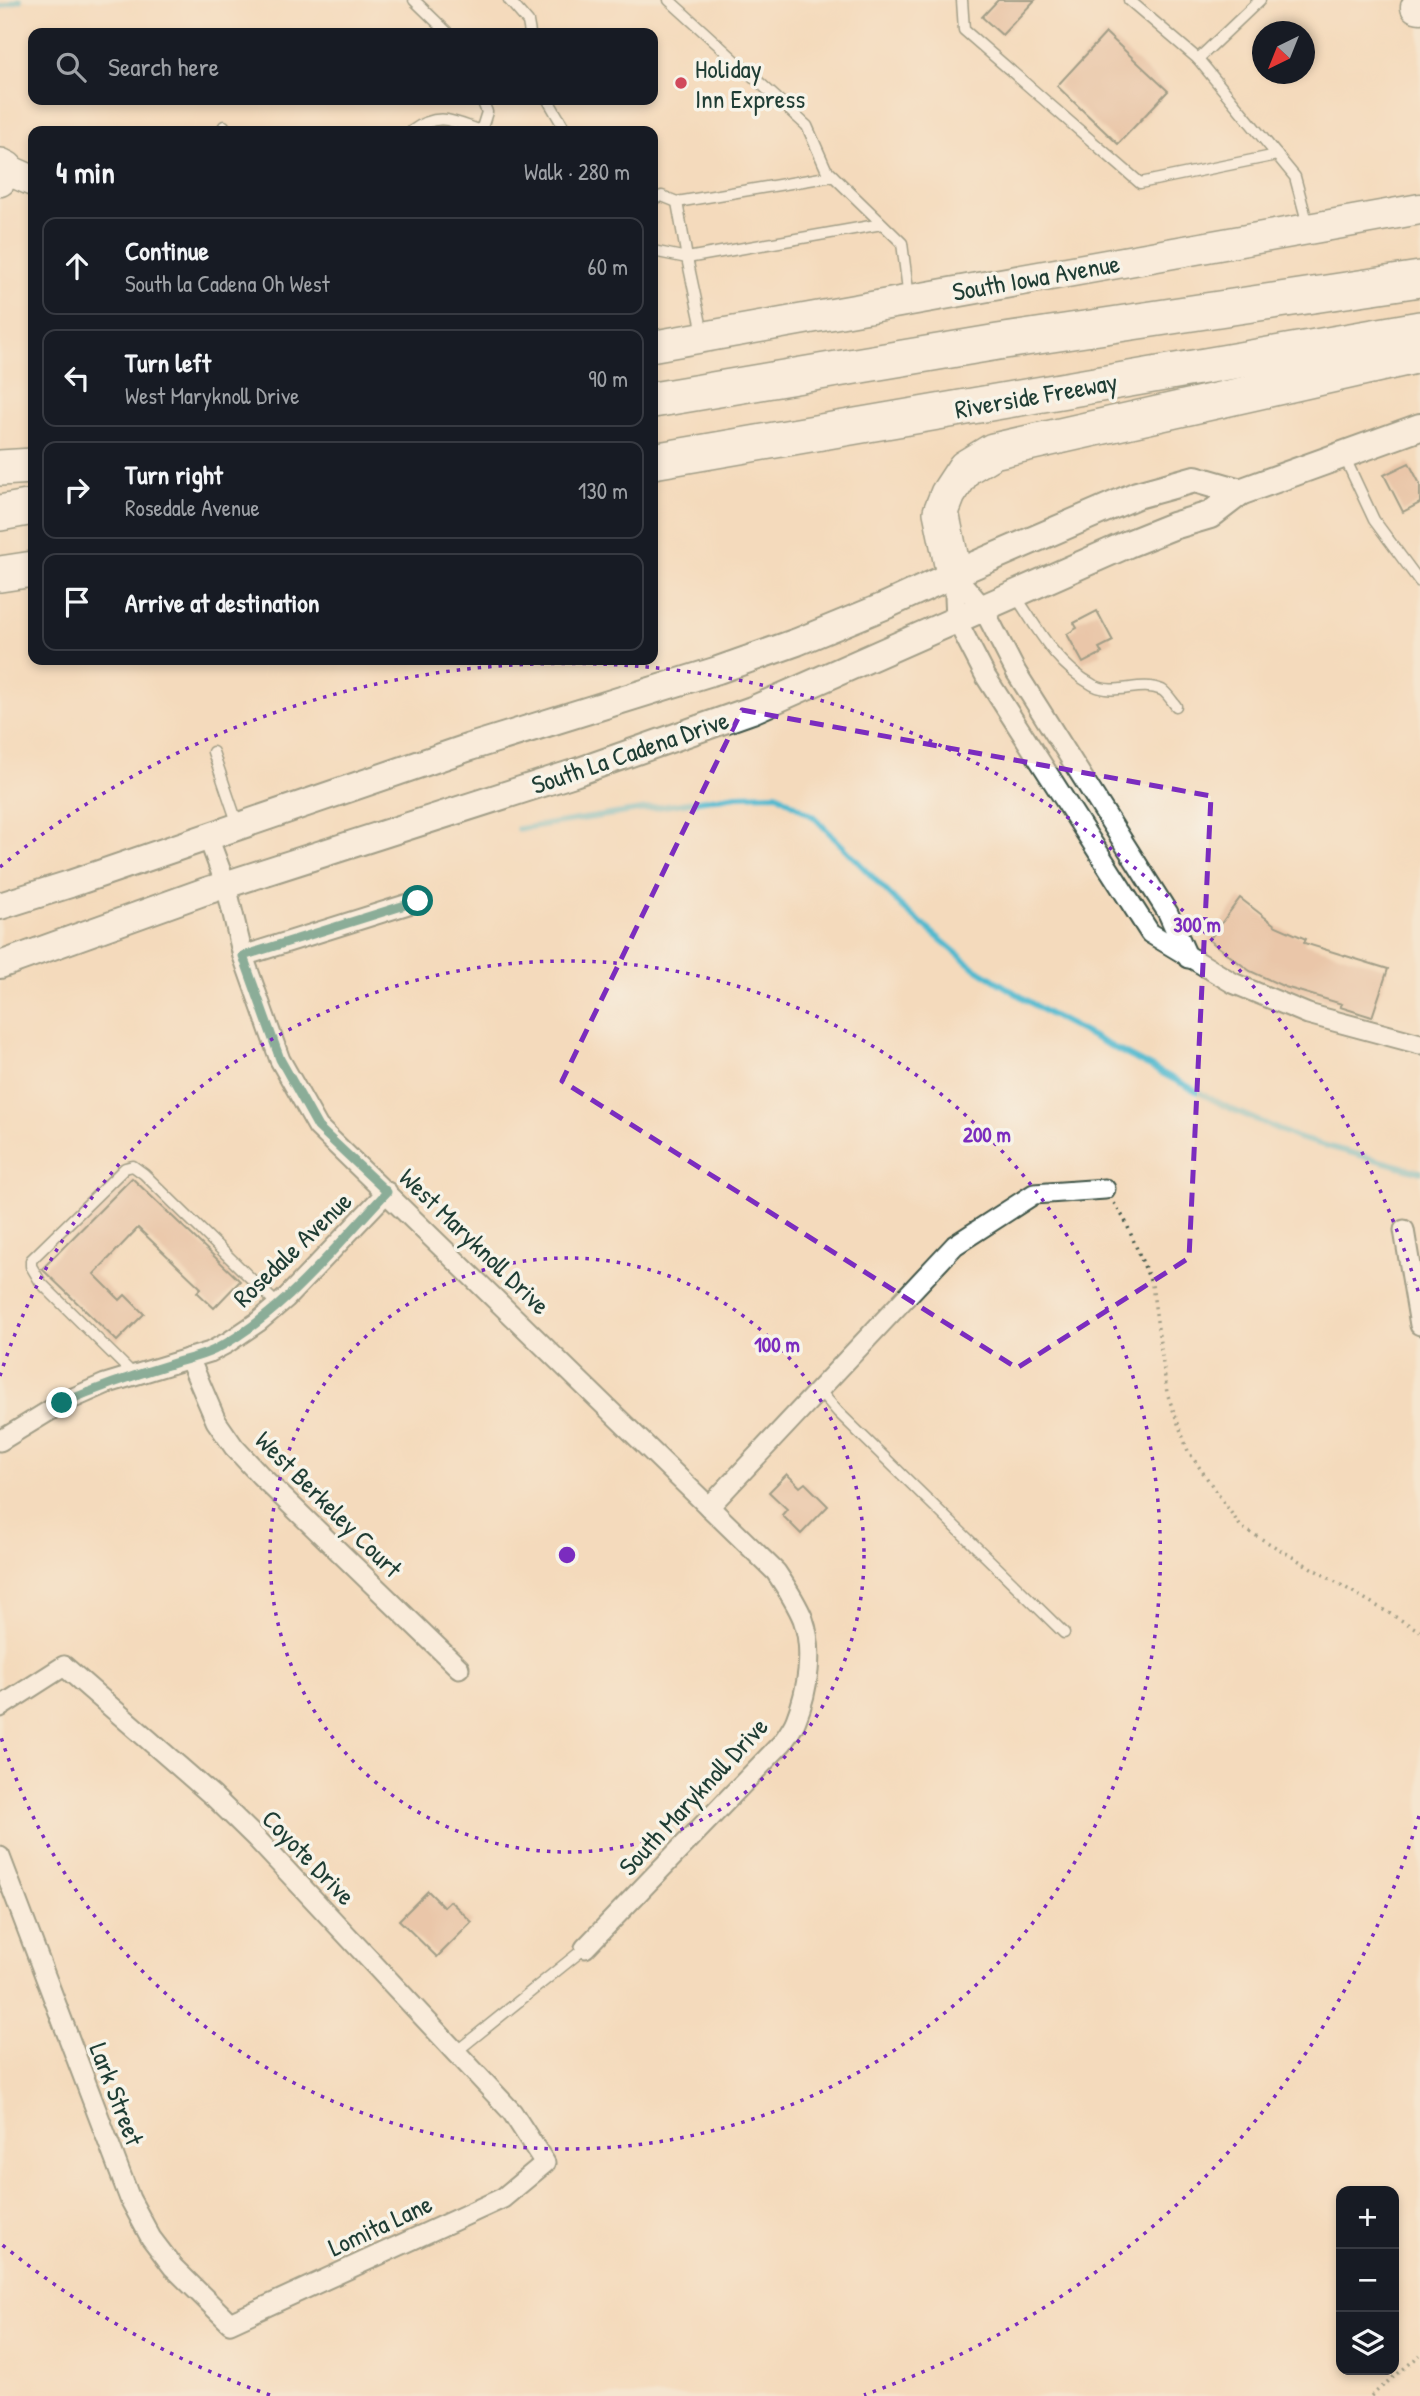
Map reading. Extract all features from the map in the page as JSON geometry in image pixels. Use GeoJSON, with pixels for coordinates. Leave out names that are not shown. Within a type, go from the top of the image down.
{"type":"FeatureCollection","features":[{"type":"Feature","properties":{"kind":"highway"},"geometry":{"type":"LineString","coordinates":[[658,399],[998,342],[1420,279]]}},
{"type":"Feature","properties":{"kind":"highway","name":"Riverside Freeway"},"geometry":{"type":"LineString","coordinates":[[658,460],[1420,329]]}},
{"type":"Feature","properties":{"kind":"highway"},"geometry":{"type":"LineString","coordinates":[[954,574],[941,512],[948,494],[965,467],[993,451],[1420,355]]}},
{"type":"Feature","properties":{"kind":"highway"},"geometry":{"type":"LineString","coordinates":[[0,468],[28,466]]}},
{"type":"Feature","properties":{"kind":"highway"},"geometry":{"type":"LineString","coordinates":[[0,513],[28,508]]}},
{"type":"Feature","properties":{"kind":"highway"},"geometry":{"type":"LineString","coordinates":[[0,574],[28,570]]}},
{"type":"Feature","properties":{"kind":"main road","name":"South Iowa Avenue"},"geometry":{"type":"LineString","coordinates":[[658,345],[1420,209]]}},
{"type":"Feature","properties":{"kind":"main road","name":"South La Cadena Drive"},"geometry":{"type":"LineString","coordinates":[[0,965],[226,885],[574,773],[751,710],[1128,544],[1210,515],[1240,492],[1420,427]]}},
{"type":"Feature","properties":{"kind":"main road","name":"South La Cadena Drive"},"geometry":{"type":"LineString","coordinates":[[0,906],[470,747],[718,670],[797,642],[1137,495],[1195,480],[1240,492]]}},
{"type":"Feature","properties":{"kind":"street"},"geometry":{"type":"LineString","coordinates":[[954,574],[983,608],[1016,672],[1168,913],[1188,958]]}},
{"type":"Feature","properties":{"kind":"street"},"geometry":{"type":"LineString","coordinates":[[954,574],[956,620],[986,677],[1150,933],[1233,983],[1308,1014],[1420,1044]]}},
{"type":"Feature","properties":{"kind":"street","name":"West Maryknoll Drive"},"geometry":{"type":"LineString","coordinates":[[208,837],[226,885],[243,956],[280,1059],[318,1127],[776,1572],[792,1596],[803,1620]]}},
{"type":"Feature","properties":{"kind":"street"},"geometry":{"type":"LineString","coordinates":[[243,956],[418,901]]}},
{"type":"Feature","properties":{"kind":"street"},"geometry":{"type":"LineString","coordinates":[[709,1507],[955,1245],[1034,1194],[1105,1189]]}},
{"type":"Feature","properties":{"kind":"street","name":"Rosedale Avenue"},"geometry":{"type":"LineString","coordinates":[[0,1441],[62,1403],[104,1384],[210,1352],[227,1343],[278,1305],[387,1192]]}},
{"type":"Feature","properties":{"kind":"street"},"geometry":{"type":"LineString","coordinates":[[1404,1230],[1418,1298],[1420,1325]]}},
{"type":"Feature","properties":{"kind":"street","name":"West Berkeley Court"},"geometry":{"type":"LineString","coordinates":[[189,1358],[216,1420],[234,1447],[459,1668]]}},
{"type":"Feature","properties":{"kind":"street","name":"South Maryknoll Drive"},"geometry":{"type":"LineString","coordinates":[[585,1948],[763,1764],[796,1722],[809,1649],[803,1620]]}},
{"type":"Feature","properties":{"kind":"street","name":"Coyote Drive"},"geometry":{"type":"LineString","coordinates":[[0,1707],[64,1666],[213,1796],[457,2051],[512,2112],[545,2162]]}},
{"type":"Feature","properties":{"kind":"street","name":"Lark Street"},"geometry":{"type":"LineString","coordinates":[[0,1857],[130,2199],[151,2238],[173,2267],[230,2323]]}},
{"type":"Feature","properties":{"kind":"street","name":"Lomita Lane"},"geometry":{"type":"LineString","coordinates":[[230,2323],[503,2198],[545,2162]]}},
{"type":"Feature","properties":{"kind":"lane"},"geometry":{"type":"LineString","coordinates":[[414,0],[444,28]]}},
{"type":"Feature","properties":{"kind":"lane"},"geometry":{"type":"LineString","coordinates":[[509,0],[528,22],[529,28]]}},
{"type":"Feature","properties":{"kind":"lane"},"geometry":{"type":"LineString","coordinates":[[669,0],[807,126],[826,169],[902,243],[910,300]]}},
{"type":"Feature","properties":{"kind":"lane"},"geometry":{"type":"LineString","coordinates":[[962,0],[964,30],[1140,183],[1277,155]]}},
{"type":"Feature","properties":{"kind":"lane"},"geometry":{"type":"LineString","coordinates":[[1129,0],[1198,59],[1295,177],[1309,228]]}},
{"type":"Feature","properties":{"kind":"lane"},"geometry":{"type":"LineString","coordinates":[[1198,59],[1260,0]]}},
{"type":"Feature","properties":{"kind":"lane"},"geometry":{"type":"LineString","coordinates":[[483,126],[487,112],[484,105]]}},
{"type":"Feature","properties":{"kind":"lane"},"geometry":{"type":"LineString","coordinates":[[551,105],[563,126]]}},
{"type":"Feature","properties":{"kind":"lane"},"geometry":{"type":"LineString","coordinates":[[419,126],[438,118],[467,126]]}},
{"type":"Feature","properties":{"kind":"lane"},"geometry":{"type":"LineString","coordinates":[[658,197],[662,196],[677,202],[833,176]]}},
{"type":"Feature","properties":{"kind":"lane"},"geometry":{"type":"LineString","coordinates":[[677,202],[704,337]]}},
{"type":"Feature","properties":{"kind":"lane"},"geometry":{"type":"LineString","coordinates":[[658,252],[687,258],[882,224]]}},
{"type":"Feature","properties":{"kind":"lane"},"geometry":{"type":"LineString","coordinates":[[1344,455],[1374,520],[1420,582]]}},
{"type":"Feature","properties":{"kind":"lane"},"geometry":{"type":"LineString","coordinates":[[1015,595],[1060,662],[1094,686],[1117,691],[1144,686],[1164,691],[1176,706]]}},
{"type":"Feature","properties":{"kind":"lane"},"geometry":{"type":"LineString","coordinates":[[213,752],[238,826]]}},
{"type":"Feature","properties":{"kind":"lane"},"geometry":{"type":"LineString","coordinates":[[134,1375],[41,1283],[31,1266],[31,1260],[125,1168],[133,1166],[144,1174],[278,1305]]}},
{"type":"Feature","properties":{"kind":"lane"},"geometry":{"type":"LineString","coordinates":[[819,1390],[838,1412],[1064,1633]]}},
{"type":"Feature","properties":{"kind":"lane"},"geometry":{"type":"LineString","coordinates":[[457,2051],[585,1948]]}},
{"type":"Feature","properties":{"kind":"path"},"geometry":{"type":"LineString","coordinates":[[1105,1189],[1125,1220],[1152,1285],[1167,1392],[1188,1451],[1241,1527],[1420,1631]]}},
{"type":"Feature","properties":{"kind":"path"},"geometry":{"type":"LineString","coordinates":[[1371,2396],[1420,2355]]}},
{"type":"Feature","properties":{"kind":"highlighted area"},"geometry":{"type":"Polygon","coordinates":[[[742,710],[1211,796],[1189,1258],[1017,1368],[562,1081],[742,710]]]}},
{"type":"Feature","properties":{"kind":"building"},"geometry":{"type":"Polygon","coordinates":[[[998,0],[1035,0],[1002,35],[982,17],[998,0]]]}},
{"type":"Feature","properties":{"kind":"building"},"geometry":{"type":"Polygon","coordinates":[[[1106,33],[1168,91],[1118,144],[1057,86],[1106,33]]]}},
{"type":"Feature","properties":{"kind":"building"},"geometry":{"type":"Polygon","coordinates":[[[1409,463],[1420,484],[1420,503],[1403,512],[1384,475],[1409,463]]]}},
{"type":"Feature","properties":{"kind":"building"},"geometry":{"type":"Polygon","coordinates":[[[1097,611],[1113,641],[1099,648],[1102,653],[1083,663],[1067,634],[1077,628],[1074,623],[1097,611]]]}},
{"type":"Feature","properties":{"kind":"building"},"geometry":{"type":"Polygon","coordinates":[[[1240,898],[1276,926],[1306,939],[1304,943],[1388,969],[1372,1017],[1340,1007],[1342,1004],[1285,987],[1250,971],[1209,940],[1240,898]]]}},
{"type":"Feature","properties":{"kind":"building"},"geometry":{"type":"Polygon","coordinates":[[[132,1178],[240,1281],[214,1308],[197,1292],[201,1288],[138,1228],[94,1274],[120,1300],[125,1295],[144,1314],[117,1341],[42,1269],[132,1178]]]}},
{"type":"Feature","properties":{"kind":"building"},"geometry":{"type":"Polygon","coordinates":[[[787,1474],[800,1487],[805,1483],[828,1506],[801,1534],[782,1515],[787,1509],[769,1492],[787,1474]]]}},
{"type":"Feature","properties":{"kind":"building"},"geometry":{"type":"Polygon","coordinates":[[[428,1891],[444,1907],[450,1901],[472,1922],[437,1957],[399,1920],[428,1891]]]}},
{"type":"Feature","properties":{"kind":"waterway"},"geometry":{"type":"LineString","coordinates":[[0,7],[20,0]]}},
{"type":"Feature","properties":{"kind":"waterway"},"geometry":{"type":"LineString","coordinates":[[518,829],[737,795],[777,794],[814,817],[903,908],[972,966],[1049,1014],[1231,1109],[1298,1138],[1420,1172]]}},
{"type":"Feature","properties":{"kind":"place","name":"Holiday Inn Express"},"geometry":{"type":"Point","coordinates":[681,83]}},
{"type":"Feature","properties":{"kind":"route"},"geometry":{"type":"LineString","coordinates":[[62,1403],[104,1384],[210,1352],[227,1343],[258,1322],[285,1298],[387,1192],[318,1127],[280,1059],[243,956],[418,901]]}}]}
